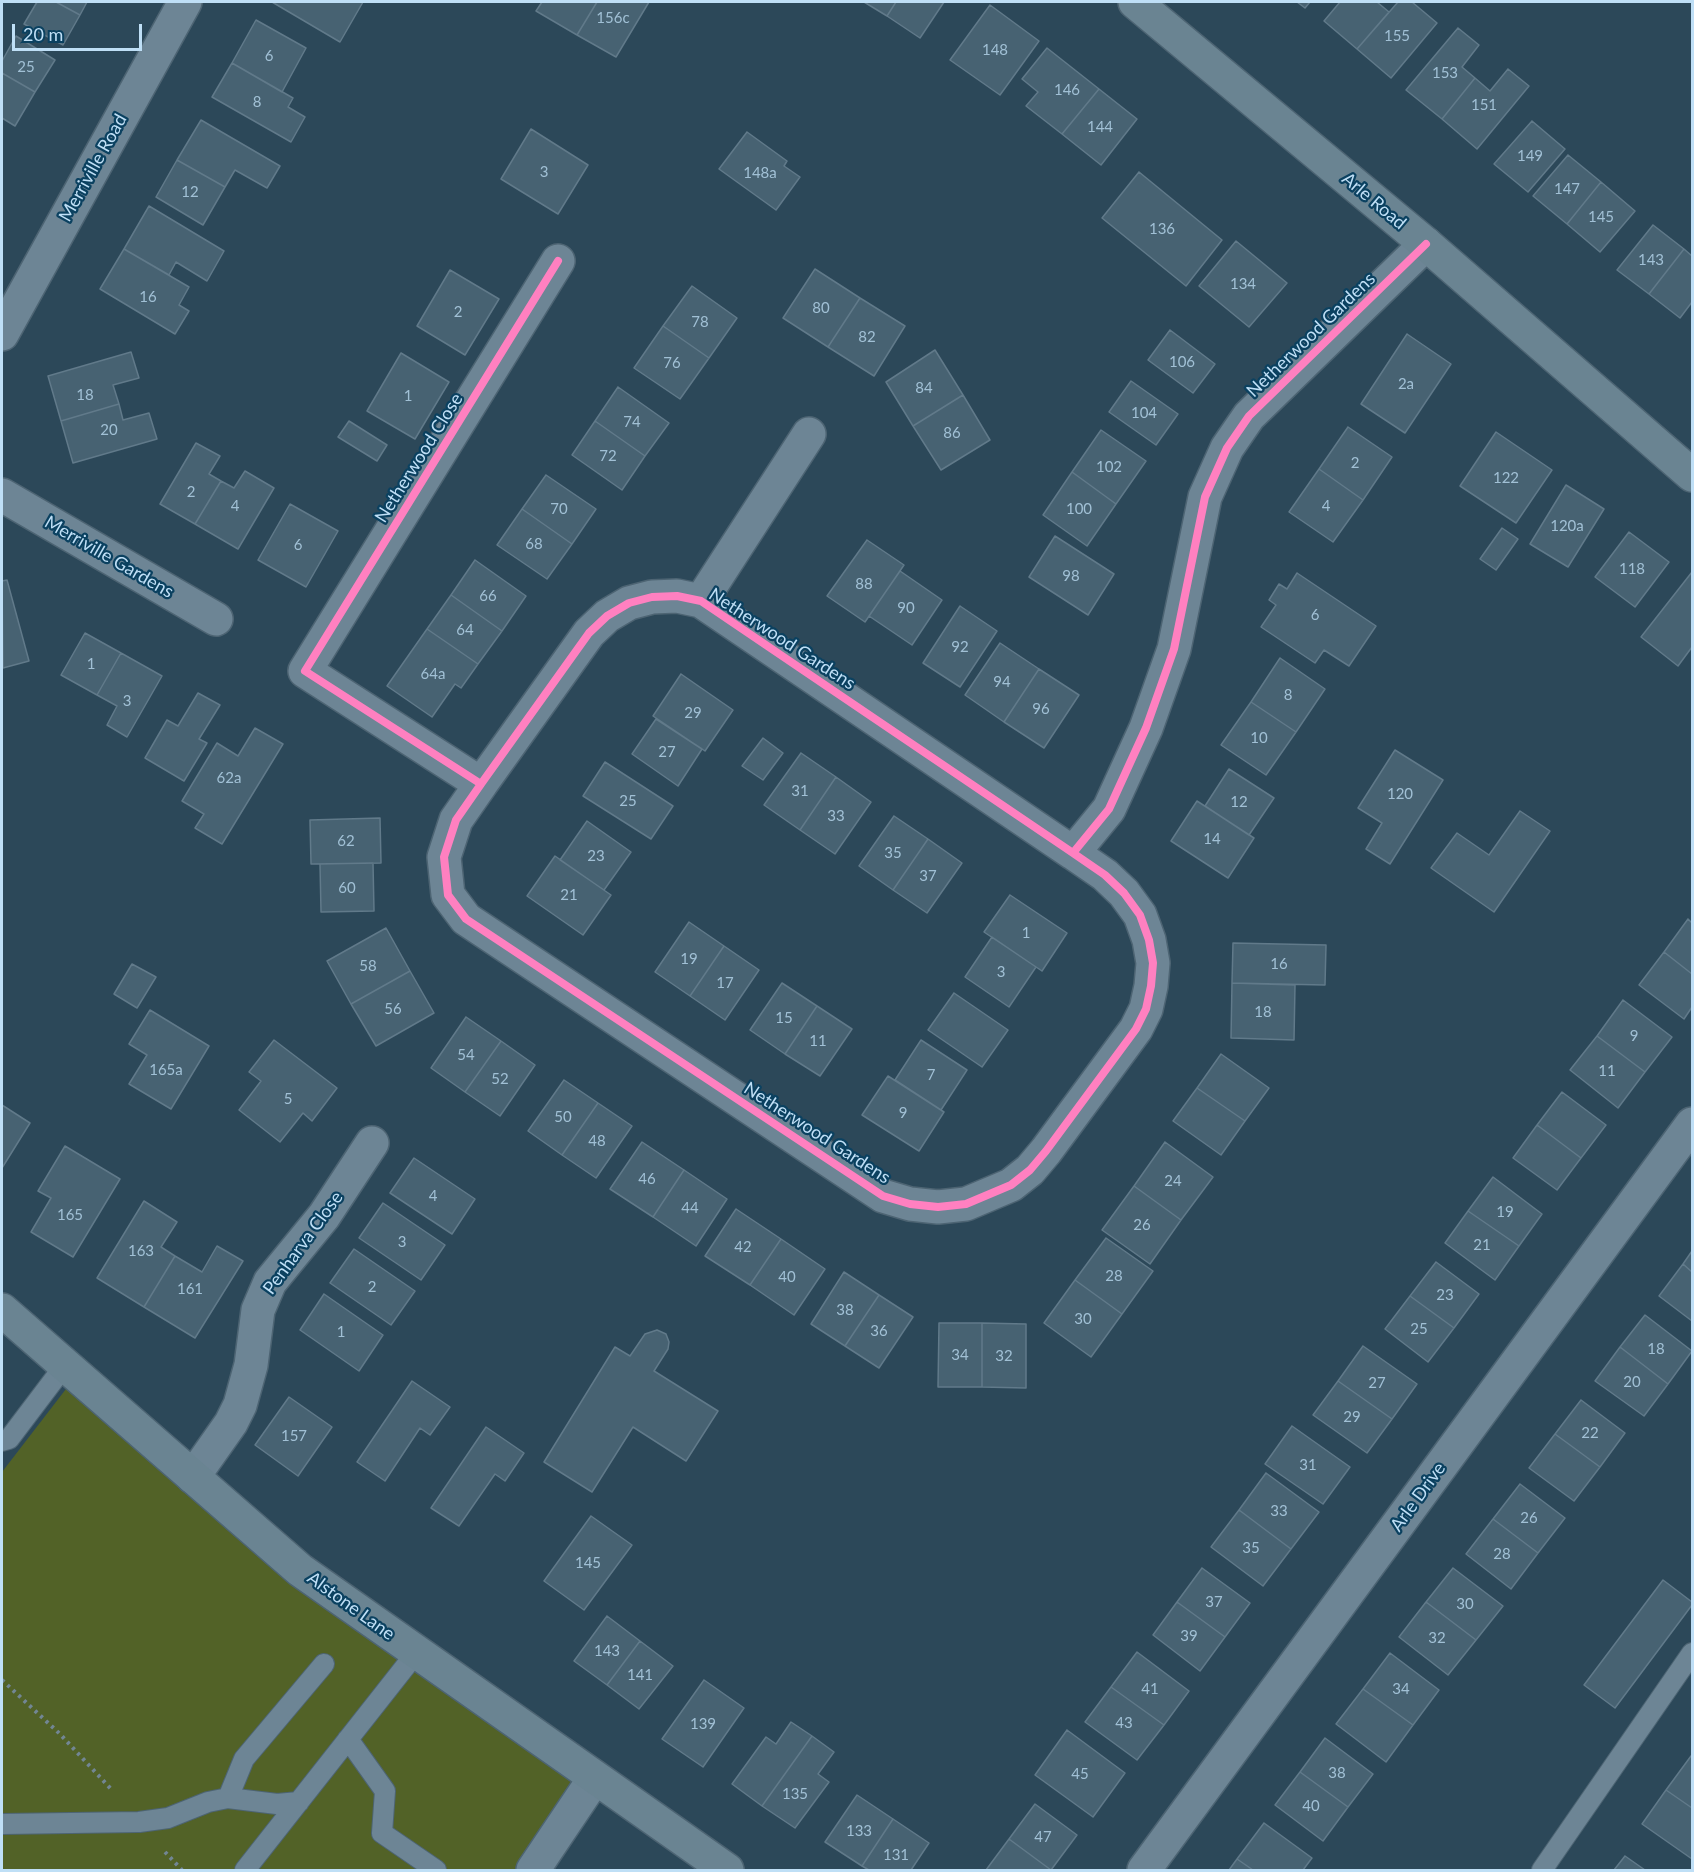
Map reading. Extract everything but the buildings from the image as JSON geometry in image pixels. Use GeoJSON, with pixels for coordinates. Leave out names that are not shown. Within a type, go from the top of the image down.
{"type":"FeatureCollection","features":[{"type":"Feature","properties":{"kind":"street","name":"Merriville Road"},"geometry":{"type":"LineString","coordinates":[[2,333],[185,2]]}},
{"type":"Feature","properties":{"kind":"street","name":"Arle Road"},"geometry":{"type":"LineString","coordinates":[[1135,2],[1426,244],[1692,475]]}},
{"type":"Feature","properties":{"kind":"street","name":"Netherwood Gardens"},"geometry":{"type":"LineString","coordinates":[[1073,853],[1109,809],[1146,728],[1174,649],[1205,497],[1227,448],[1249,416],[1275,388],[1426,244]]}},
{"type":"Feature","properties":{"kind":"street","name":"Netherwood Close"},"geometry":{"type":"LineString","coordinates":[[481,784],[305,672],[558,261]]}},
{"type":"Feature","properties":{"kind":"street","name":"Netherwood Gardens"},"geometry":{"type":"LineString","coordinates":[[701,601],[809,434]]}},
{"type":"Feature","properties":{"kind":"street","name":"Merriville Gardens"},"geometry":{"type":"LineString","coordinates":[[2,495],[216,619]]}},
{"type":"Feature","properties":{"kind":"street","name":"Netherwood Gardens"},"geometry":{"type":"LineString","coordinates":[[677,596],[701,601],[1105,875],[1124,893],[1140,915],[1149,940],[1153,963],[1146,1009],[1136,1029],[1030,1170],[1011,1185],[966,1204],[938,1207],[910,1204],[884,1196],[466,919],[448,895],[444,857],[456,820],[589,633],[607,615],[629,603],[652,597],[677,596]]}},
{"type":"Feature","properties":{"kind":"street","name":"Arle Drive"},"geometry":{"type":"LineString","coordinates":[[1144,1870],[1692,1124]]}},
{"type":"Feature","properties":{"kind":"street","name":"Penharva Close"},"geometry":{"type":"LineString","coordinates":[[193,1477],[231,1423],[240,1406],[252,1365],[258,1310],[270,1282],[324,1216],[372,1143]]}},
{"type":"Feature","properties":{"kind":"street","name":"Alstone Lane"},"geometry":{"type":"LineString","coordinates":[[2,1310],[300,1570],[594,1779],[727,1870]]}},
{"type":"Feature","properties":{"kind":"street"},"geometry":{"type":"LineString","coordinates":[[533,1870],[594,1779]]}},
{"type":"Feature","properties":{"kind":"lane"},"geometry":{"type":"LineString","coordinates":[[2,1441],[9,1439],[65,1365]]}},
{"type":"Feature","properties":{"kind":"lane"},"geometry":{"type":"LineString","coordinates":[[244,1870],[416,1653]]}},
{"type":"Feature","properties":{"kind":"lane"},"geometry":{"type":"LineString","coordinates":[[1542,1870],[1692,1653]]}},
{"type":"Feature","properties":{"kind":"lane"},"geometry":{"type":"LineString","coordinates":[[228,1798],[244,1759],[324,1664]]}},
{"type":"Feature","properties":{"kind":"lane"},"geometry":{"type":"LineString","coordinates":[[348,1739],[385,1791],[382,1833],[436,1870]]}},
{"type":"Feature","properties":{"kind":"lane"},"geometry":{"type":"LineString","coordinates":[[2,1824],[139,1822],[168,1818],[208,1802],[228,1798],[277,1804],[299,1802]]}},
{"type":"Feature","properties":{"kind":"path"},"geometry":{"type":"LineString","coordinates":[[2,1680],[60,1734],[182,1870]]}},
{"type":"Feature","properties":{"kind":"green space"},"geometry":{"type":"Polygon","coordinates":[[[76,1376],[594,1779],[533,1870],[2,1870],[2,1472],[76,1376]]]}},
{"type":"Feature","properties":{"kind":"cycle path"},"geometry":{"type":"LineString","coordinates":[[481,784],[456,820],[444,857],[448,895],[466,919],[883,1196],[910,1204],[938,1207],[966,1204],[1011,1185],[1030,1170],[1046,1151],[1136,1029],[1146,1009],[1153,963],[1149,940],[1140,915],[1124,893],[1105,875],[1073,853],[1109,809],[1146,728],[1174,649],[1205,497],[1227,448],[1249,416],[1426,244]]}},
{"type":"Feature","properties":{"kind":"cycle path"},"geometry":{"type":"LineString","coordinates":[[558,261],[305,671],[481,784],[589,633],[607,616],[629,603],[652,597],[677,596],[701,601],[1073,853]]}}]}
